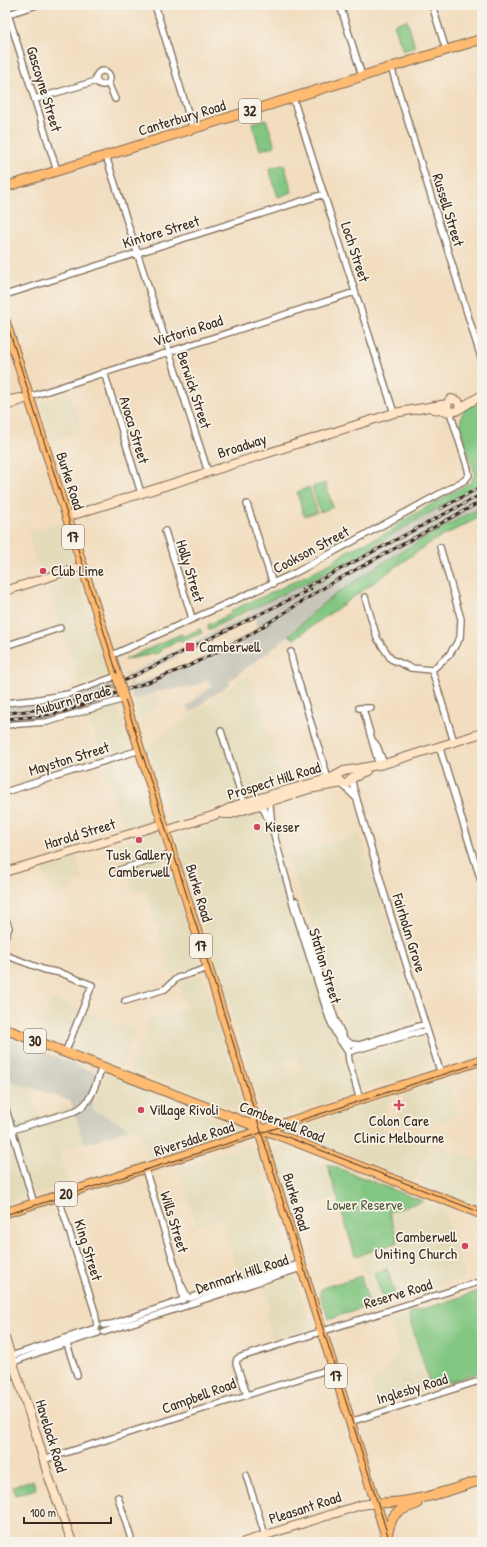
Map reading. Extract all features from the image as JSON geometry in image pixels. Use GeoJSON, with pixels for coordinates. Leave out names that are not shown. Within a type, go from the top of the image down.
{"type":"FeatureCollection","features":[{"type":"Feature","properties":{"kind":"main road","name":"Canterbury Road"},"geometry":{"type":"LineString","coordinates":[[5,187],[482,39]]}},
{"type":"Feature","properties":{"kind":"main road","name":"Burke Road"},"geometry":{"type":"LineString","coordinates":[[5,321],[208,968],[261,1130],[321,1331],[387,1539]]}},
{"type":"Feature","properties":{"kind":"main road","name":"Camberwell Road"},"geometry":{"type":"LineString","coordinates":[[5,1029],[261,1130],[482,1214]]}},
{"type":"Feature","properties":{"kind":"main road","name":"Riversdale Road"},"geometry":{"type":"LineString","coordinates":[[5,1213],[482,1060]]}},
{"type":"Feature","properties":{"kind":"main road"},"geometry":{"type":"LineString","coordinates":[[376,1503],[406,1502],[482,1480]]}},
{"type":"Feature","properties":{"kind":"main road"},"geometry":{"type":"LineString","coordinates":[[387,1539],[390,1520],[393,1515],[430,1496]]}},
{"type":"Feature","properties":{"kind":"street"},"geometry":{"type":"LineString","coordinates":[[7,14],[37,5]]}},
{"type":"Feature","properties":{"kind":"street"},"geometry":{"type":"LineString","coordinates":[[155,5],[193,129]]}},
{"type":"Feature","properties":{"kind":"street"},"geometry":{"type":"LineString","coordinates":[[340,5],[362,76]]}},
{"type":"Feature","properties":{"kind":"street"},"geometry":{"type":"LineString","coordinates":[[432,5],[446,50]]}},
{"type":"Feature","properties":{"kind":"street","name":"Gascoyne Street"},"geometry":{"type":"LineString","coordinates":[[7,14],[57,171]]}},
{"type":"Feature","properties":{"kind":"street","name":"Russell Street"},"geometry":{"type":"LineString","coordinates":[[391,67],[482,360]]}},
{"type":"Feature","properties":{"kind":"street"},"geometry":{"type":"LineString","coordinates":[[96,81],[98,73],[104,71],[109,75],[110,78],[108,83],[114,99]]}},
{"type":"Feature","properties":{"kind":"street"},"geometry":{"type":"LineString","coordinates":[[34,99],[96,81],[100,84],[108,83]]}},
{"type":"Feature","properties":{"kind":"street","name":"Loch Street"},"geometry":{"type":"LineString","coordinates":[[293,98],[394,413]]}},
{"type":"Feature","properties":{"kind":"street","name":"Berwick Street"},"geometry":{"type":"LineString","coordinates":[[106,156],[208,472]]}},
{"type":"Feature","properties":{"kind":"street","name":"Kintore Street"},"geometry":{"type":"LineString","coordinates":[[5,295],[324,194]]}},
{"type":"Feature","properties":{"kind":"street","name":"Victoria Road"},"geometry":{"type":"LineString","coordinates":[[5,407],[29,397],[104,372],[355,292]]}},
{"type":"Feature","properties":{"kind":"street","name":"Avoca Street"},"geometry":{"type":"LineString","coordinates":[[104,372],[140,494]]}},
{"type":"Feature","properties":{"kind":"street","name":"Broadway"},"geometry":{"type":"LineString","coordinates":[[67,517],[394,413],[428,408],[448,409],[454,412],[459,407],[482,395]]}},
{"type":"Feature","properties":{"kind":"street","name":"Victoria Road"},"geometry":{"type":"LineString","coordinates":[[5,401],[29,397]]}},
{"type":"Feature","properties":{"kind":"street","name":"Broadway"},"geometry":{"type":"LineString","coordinates":[[448,409],[451,399],[456,400],[459,407]]}},
{"type":"Feature","properties":{"kind":"street","name":"Cookson Street"},"geometry":{"type":"LineString","coordinates":[[455,425],[459,407]]}},
{"type":"Feature","properties":{"kind":"street","name":"Cookson Street"},"geometry":{"type":"LineString","coordinates":[[110,656],[192,618],[273,584],[466,480],[469,475],[468,469],[455,425],[448,409]]}},
{"type":"Feature","properties":{"kind":"street"},"geometry":{"type":"LineString","coordinates":[[247,504],[273,584]]}},
{"type":"Feature","properties":{"kind":"street","name":"Holly Street"},"geometry":{"type":"LineString","coordinates":[[165,531],[192,618]]}},
{"type":"Feature","properties":{"kind":"street"},"geometry":{"type":"LineString","coordinates":[[365,597],[377,638],[391,659],[411,668],[432,670],[450,655],[460,638],[461,619],[440,547]]}},
{"type":"Feature","properties":{"kind":"street"},"geometry":{"type":"LineString","coordinates":[[5,591],[83,566]]}},
{"type":"Feature","properties":{"kind":"street"},"geometry":{"type":"LineString","coordinates":[[5,646],[60,628]]}},
{"type":"Feature","properties":{"kind":"street"},"geometry":{"type":"LineString","coordinates":[[291,652],[292,660],[330,782]]}},
{"type":"Feature","properties":{"kind":"street"},"geometry":{"type":"LineString","coordinates":[[432,670],[454,742]]}},
{"type":"Feature","properties":{"kind":"street"},"geometry":{"type":"LineString","coordinates":[[5,703],[68,694],[117,677]]}},
{"type":"Feature","properties":{"kind":"street","name":"Auburn Parade"},"geometry":{"type":"LineString","coordinates":[[5,725],[47,722],[124,697]]}},
{"type":"Feature","properties":{"kind":"street"},"geometry":{"type":"LineString","coordinates":[[371,708],[361,708],[381,765]]}},
{"type":"Feature","properties":{"kind":"street"},"geometry":{"type":"LineString","coordinates":[[221,731],[245,806]]}},
{"type":"Feature","properties":{"kind":"street","name":"Prospect Hill Road"},"geometry":{"type":"LineString","coordinates":[[330,782],[344,772],[381,765],[482,733]]}},
{"type":"Feature","properties":{"kind":"street"},"geometry":{"type":"LineString","coordinates":[[440,746],[482,884]]}},
{"type":"Feature","properties":{"kind":"street","name":"Mayston Street"},"geometry":{"type":"LineString","coordinates":[[5,792],[140,750]]}},
{"type":"Feature","properties":{"kind":"street","name":"Prospect Hill Road"},"geometry":{"type":"LineString","coordinates":[[351,779],[381,765]]}},
{"type":"Feature","properties":{"kind":"street"},"geometry":{"type":"LineString","coordinates":[[344,772],[351,775],[351,779],[348,783],[342,783],[339,779],[344,772]]}},
{"type":"Feature","properties":{"kind":"street","name":"Fairholm Grove"},"geometry":{"type":"LineString","coordinates":[[351,779],[441,1074]]}},
{"type":"Feature","properties":{"kind":"street","name":"Prospect Hill Road"},"geometry":{"type":"LineString","coordinates":[[164,827],[216,815],[314,785],[330,782],[342,783]]}},
{"type":"Feature","properties":{"kind":"street","name":"Fairholm Grove"},"geometry":{"type":"LineString","coordinates":[[342,783],[356,799]]}},
{"type":"Feature","properties":{"kind":"street","name":"Prospect Hill Road"},"geometry":{"type":"LineString","coordinates":[[268,802],[278,799],[286,793]]}},
{"type":"Feature","properties":{"kind":"street"},"geometry":{"type":"LineString","coordinates":[[270,811],[273,803],[278,799]]}},
{"type":"Feature","properties":{"kind":"street"},"geometry":{"type":"LineString","coordinates":[[256,803],[264,800],[268,802]]}},
{"type":"Feature","properties":{"kind":"street","name":"Station Street"},"geometry":{"type":"LineString","coordinates":[[268,802],[272,827]]}},
{"type":"Feature","properties":{"kind":"street","name":"Station Street"},"geometry":{"type":"LineString","coordinates":[[256,803],[263,808],[272,827],[329,1008],[348,1052]]}},
{"type":"Feature","properties":{"kind":"street","name":"Harold Street"},"geometry":{"type":"LineString","coordinates":[[5,872],[164,827]]}},
{"type":"Feature","properties":{"kind":"street"},"geometry":{"type":"LineString","coordinates":[[119,870],[172,854]]}},
{"type":"Feature","properties":{"kind":"street"},"geometry":{"type":"LineString","coordinates":[[5,917],[9,928],[5,937]]}},
{"type":"Feature","properties":{"kind":"street"},"geometry":{"type":"LineString","coordinates":[[5,955],[45,970],[61,973],[92,985],[65,1053]]}},
{"type":"Feature","properties":{"kind":"street"},"geometry":{"type":"LineString","coordinates":[[125,1001],[165,988],[176,978],[208,968]]}},
{"type":"Feature","properties":{"kind":"street"},"geometry":{"type":"LineString","coordinates":[[386,1039],[425,1024]]}},
{"type":"Feature","properties":{"kind":"street"},"geometry":{"type":"LineString","coordinates":[[345,1040],[350,1044],[358,1045],[427,1030]]}},
{"type":"Feature","properties":{"kind":"street","name":"Station Street"},"geometry":{"type":"LineString","coordinates":[[339,1033],[345,1040],[348,1052],[348,1061],[360,1100]]}},
{"type":"Feature","properties":{"kind":"street"},"geometry":{"type":"LineString","coordinates":[[348,1052],[379,1040]]}},
{"type":"Feature","properties":{"kind":"street"},"geometry":{"type":"LineString","coordinates":[[12,1130],[82,1107],[89,1098],[102,1067]]}},
{"type":"Feature","properties":{"kind":"street"},"geometry":{"type":"LineString","coordinates":[[5,1106],[34,1204]]}},
{"type":"Feature","properties":{"kind":"street","name":"Wills Street"},"geometry":{"type":"LineString","coordinates":[[145,1169],[186,1301]]}},
{"type":"Feature","properties":{"kind":"street","name":"King Street"},"geometry":{"type":"LineString","coordinates":[[58,1196],[100,1328]]}},
{"type":"Feature","properties":{"kind":"street","name":"Denmark Hill Road"},"geometry":{"type":"LineString","coordinates":[[12,1359],[100,1328],[301,1266]]}},
{"type":"Feature","properties":{"kind":"street","name":"Reserve Road"},"geometry":{"type":"LineString","coordinates":[[321,1331],[482,1281]]}},
{"type":"Feature","properties":{"kind":"street","name":"Campbell Road"},"geometry":{"type":"LineString","coordinates":[[43,1460],[246,1395],[236,1363],[238,1359],[321,1331]]}},
{"type":"Feature","properties":{"kind":"street","name":"Havelock Road"},"geometry":{"type":"LineString","coordinates":[[5,1338],[43,1460],[72,1542]]}},
{"type":"Feature","properties":{"kind":"street"},"geometry":{"type":"LineString","coordinates":[[66,1341],[77,1375]]}},
{"type":"Feature","properties":{"kind":"street"},"geometry":{"type":"LineString","coordinates":[[246,1395],[333,1368]]}},
{"type":"Feature","properties":{"kind":"street","name":"Inglesby Road"},"geometry":{"type":"LineString","coordinates":[[350,1422],[482,1380]]}},
{"type":"Feature","properties":{"kind":"street"},"geometry":{"type":"LineString","coordinates":[[246,1475],[265,1535]]}},
{"type":"Feature","properties":{"kind":"street"},"geometry":{"type":"LineString","coordinates":[[118,1497],[132,1542]]}},
{"type":"Feature","properties":{"kind":"street","name":"Pleasant Road"},"geometry":{"type":"LineString","coordinates":[[244,1542],[364,1504],[376,1503]]}},
{"type":"Feature","properties":{"kind":"shaded area"},"geometry":{"type":"Polygon","coordinates":[[[70,393],[82,430],[52,440],[41,404],[42,402],[70,393]]]}},
{"type":"Feature","properties":{"kind":"shaded area"},"geometry":{"type":"Polygon","coordinates":[[[482,483],[482,507],[447,525],[375,568],[324,603],[276,646],[229,681],[230,684],[213,696],[209,697],[209,699],[205,700],[205,702],[191,712],[186,707],[212,686],[208,680],[194,686],[156,692],[133,700],[125,671],[127,675],[251,613],[250,610],[367,552],[389,536],[482,483]],[[254,618],[130,680],[132,686],[186,666],[236,641],[258,628],[254,618]]]}},
{"type":"Feature","properties":{"kind":"shaded area"},"geometry":{"type":"Polygon","coordinates":[[[61,522],[74,562],[40,573],[28,533],[61,522]]]}},
{"type":"Feature","properties":{"kind":"shaded area"},"geometry":{"type":"Polygon","coordinates":[[[76,578],[78,579],[108,675],[80,685],[49,586],[76,578]]]}},
{"type":"Feature","properties":{"kind":"shaded area"},"geometry":{"type":"Polygon","coordinates":[[[249,674],[285,784],[188,816],[172,820],[170,819],[147,747],[249,674]]]}},
{"type":"Feature","properties":{"kind":"shaded area"},"geometry":{"type":"Polygon","coordinates":[[[109,682],[115,699],[50,718],[36,721],[5,723],[5,706],[46,702],[80,694],[109,682]]]}},
{"type":"Feature","properties":{"kind":"shaded area"},"geometry":{"type":"Polygon","coordinates":[[[156,693],[160,705],[140,720],[133,700],[156,693]]]}},
{"type":"Feature","properties":{"kind":"shaded area"},"geometry":{"type":"Polygon","coordinates":[[[116,704],[130,748],[102,757],[88,713],[116,704]]]}},
{"type":"Feature","properties":{"kind":"shaded area"},"geometry":{"type":"Polygon","coordinates":[[[133,757],[153,819],[152,821],[125,829],[105,766],[133,757]]]}},
{"type":"Feature","properties":{"kind":"shaded area"},"geometry":{"type":"Polygon","coordinates":[[[260,811],[353,1093],[266,1121],[176,836],[260,811]],[[297,1056],[286,1062],[290,1074],[289,1077],[301,1073],[297,1056]]]}},
{"type":"Feature","properties":{"kind":"shaded area"},"geometry":{"type":"Polygon","coordinates":[[[154,831],[159,833],[199,965],[171,974],[146,891],[134,894],[118,843],[154,831]]]}},
{"type":"Feature","properties":{"kind":"shaded area"},"geometry":{"type":"Polygon","coordinates":[[[360,834],[416,1017],[413,1020],[350,1040],[288,856],[360,834]]]}},
{"type":"Feature","properties":{"kind":"shaded area"},"geometry":{"type":"Polygon","coordinates":[[[75,856],[83,880],[71,884],[72,889],[51,896],[43,867],[75,856]]]}},
{"type":"Feature","properties":{"kind":"shaded area"},"geometry":{"type":"Polygon","coordinates":[[[202,975],[245,1113],[131,1069],[149,1027],[146,1021],[186,1008],[178,982],[202,975]]]}},
{"type":"Feature","properties":{"kind":"shaded area"},"geometry":{"type":"Polygon","coordinates":[[[53,998],[112,1022],[119,1027],[123,1026],[136,1030],[121,1066],[36,1033],[53,998]]]}},
{"type":"Feature","properties":{"kind":"shaded area"},"geometry":{"type":"Polygon","coordinates":[[[5,1037],[96,1073],[93,1110],[130,1128],[95,1141],[84,1143],[71,1101],[5,1079],[5,1037]]]}},
{"type":"Feature","properties":{"kind":"shaded area"},"geometry":{"type":"Polygon","coordinates":[[[420,1038],[423,1039],[431,1066],[430,1068],[360,1090],[352,1062],[353,1059],[420,1038]]]}},
{"type":"Feature","properties":{"kind":"shaded area"},"geometry":{"type":"Polygon","coordinates":[[[105,1073],[239,1130],[149,1160],[140,1132],[93,1110],[105,1073]]]}},
{"type":"Feature","properties":{"kind":"shaded area"},"geometry":{"type":"Polygon","coordinates":[[[5,1079],[29,1087],[39,1118],[73,1107],[84,1143],[59,1151],[69,1183],[5,1204],[5,1121],[7,1120],[5,1115],[5,1079]]]}},
{"type":"Feature","properties":{"kind":"shaded area"},"geometry":{"type":"Polygon","coordinates":[[[448,1081],[459,1113],[441,1123],[413,1127],[396,1121],[405,1094],[448,1081]]]}},
{"type":"Feature","properties":{"kind":"shaded area"},"geometry":{"type":"Polygon","coordinates":[[[392,1096],[381,1127],[431,1145],[415,1181],[295,1132],[295,1130],[392,1096]]]}},
{"type":"Feature","properties":{"kind":"shaded area"},"geometry":{"type":"Polygon","coordinates":[[[435,1144],[482,1162],[482,1208],[419,1183],[435,1144]]]}},
{"type":"Feature","properties":{"kind":"shaded area"},"geometry":{"type":"Polygon","coordinates":[[[250,1145],[255,1148],[290,1261],[240,1277],[221,1218],[197,1226],[178,1168],[250,1145]]]}},
{"type":"Feature","properties":{"kind":"shaded area"},"geometry":{"type":"Polygon","coordinates":[[[279,1145],[327,1164],[337,1197],[293,1213],[274,1150],[279,1145]]]}},
{"type":"Feature","properties":{"kind":"shaded area"},"geometry":{"type":"Polygon","coordinates":[[[423,1201],[444,1210],[465,1277],[372,1306],[359,1255],[398,1242],[389,1212],[423,1201]]]}},
{"type":"Feature","properties":{"kind":"shaded area"},"geometry":{"type":"Polygon","coordinates":[[[295,1277],[311,1328],[273,1340],[265,1314],[271,1312],[264,1286],[295,1277]]]}},
{"type":"Feature","properties":{"kind":"shaded area"},"geometry":{"type":"Polygon","coordinates":[[[408,1314],[432,1388],[377,1405],[370,1382],[383,1375],[399,1351],[389,1320],[408,1314]]]}},
{"type":"Feature","properties":{"kind":"green space"},"geometry":{"type":"Polygon","coordinates":[[[407,20],[415,47],[403,51],[394,24],[407,20]]]}},
{"type":"Feature","properties":{"kind":"green space"},"geometry":{"type":"Polygon","coordinates":[[[266,119],[275,146],[260,150],[252,123],[266,119]]]}},
{"type":"Feature","properties":{"kind":"green space"},"geometry":{"type":"Polygon","coordinates":[[[284,164],[292,192],[278,197],[269,169],[284,164]]]}},
{"type":"Feature","properties":{"kind":"green space"},"geometry":{"type":"Polygon","coordinates":[[[482,400],[482,483],[389,536],[367,552],[341,566],[208,630],[208,625],[229,615],[232,610],[273,592],[331,563],[345,552],[391,531],[404,520],[471,482],[475,474],[462,434],[461,418],[463,412],[467,408],[482,400]]]}},
{"type":"Feature","properties":{"kind":"green space"},"geometry":{"type":"Polygon","coordinates":[[[325,483],[333,507],[320,512],[312,487],[325,483]]]}},
{"type":"Feature","properties":{"kind":"green space"},"geometry":{"type":"Polygon","coordinates":[[[309,487],[317,512],[304,516],[297,492],[309,487]]]}},
{"type":"Feature","properties":{"kind":"green space"},"geometry":{"type":"Polygon","coordinates":[[[482,507],[482,516],[431,542],[294,639],[289,635],[325,602],[363,576],[421,540],[482,507]]]}},
{"type":"Feature","properties":{"kind":"green space"},"geometry":{"type":"Polygon","coordinates":[[[200,629],[202,633],[182,642],[181,639],[161,649],[162,651],[158,653],[124,660],[181,634],[184,636],[200,629]]]}},
{"type":"Feature","properties":{"kind":"green space","name":"Lower Reserve"},"geometry":{"type":"Polygon","coordinates":[[[327,1164],[423,1201],[389,1212],[398,1242],[355,1255],[327,1164]]]}},
{"type":"Feature","properties":{"kind":"green space"},"geometry":{"type":"Polygon","coordinates":[[[387,1269],[395,1294],[383,1298],[374,1273],[387,1269]]]}},
{"type":"Feature","properties":{"kind":"green space"},"geometry":{"type":"Polygon","coordinates":[[[361,1276],[370,1306],[328,1319],[320,1293],[322,1288],[361,1276]]]}},
{"type":"Feature","properties":{"kind":"green space"},"geometry":{"type":"Polygon","coordinates":[[[482,1290],[482,1372],[431,1387],[408,1314],[482,1290]]]}},
{"type":"Feature","properties":{"kind":"green space"},"geometry":{"type":"Polygon","coordinates":[[[33,1480],[36,1489],[16,1495],[13,1486],[33,1480]]]}},
{"type":"Feature","properties":{"kind":"tram line"},"geometry":{"type":"LineString","coordinates":[[5,317],[390,1542]]}},
{"type":"Feature","properties":{"kind":"tram line"},"geometry":{"type":"LineString","coordinates":[[5,1215],[482,1062]]}},
{"type":"Feature","properties":{"kind":"tram line"},"geometry":{"type":"LineString","coordinates":[[269,1132],[282,1135],[482,1213]]}},
{"type":"Feature","properties":{"kind":"railway"},"geometry":{"type":"LineString","coordinates":[[440,509],[482,486]]}},
{"type":"Feature","properties":{"kind":"railway"},"geometry":{"type":"LineString","coordinates":[[303,589],[482,494]]}},
{"type":"Feature","properties":{"kind":"railway"},"geometry":{"type":"LineString","coordinates":[[5,719],[42,716],[65,711],[154,680],[193,664],[246,637],[333,582],[482,501]]}},
{"type":"Feature","properties":{"kind":"railway"},"geometry":{"type":"LineString","coordinates":[[8,713],[63,705],[101,692],[311,589]]}},
{"type":"Feature","properties":{"kind":"place","name":"Club Lime"},"geometry":{"type":"Point","coordinates":[43,571]}},
{"type":"Feature","properties":{"kind":"place","name":"Camberwell"},"geometry":{"type":"Point","coordinates":[190,647]}},
{"type":"Feature","properties":{"kind":"place","name":"Kieser"},"geometry":{"type":"Point","coordinates":[257,827]}},
{"type":"Feature","properties":{"kind":"place","name":"Tusk Gallery Camberwell"},"geometry":{"type":"Point","coordinates":[139,840]}},
{"type":"Feature","properties":{"kind":"place","name":"Colon Care Clinic Melbourne"},"geometry":{"type":"Point","coordinates":[399,1105]}},
{"type":"Feature","properties":{"kind":"place","name":"Village Rivoli"},"geometry":{"type":"Point","coordinates":[141,1110]}},
{"type":"Feature","properties":{"kind":"place","name":"Camberwell Uniting Church"},"geometry":{"type":"Point","coordinates":[465,1246]}}]}
